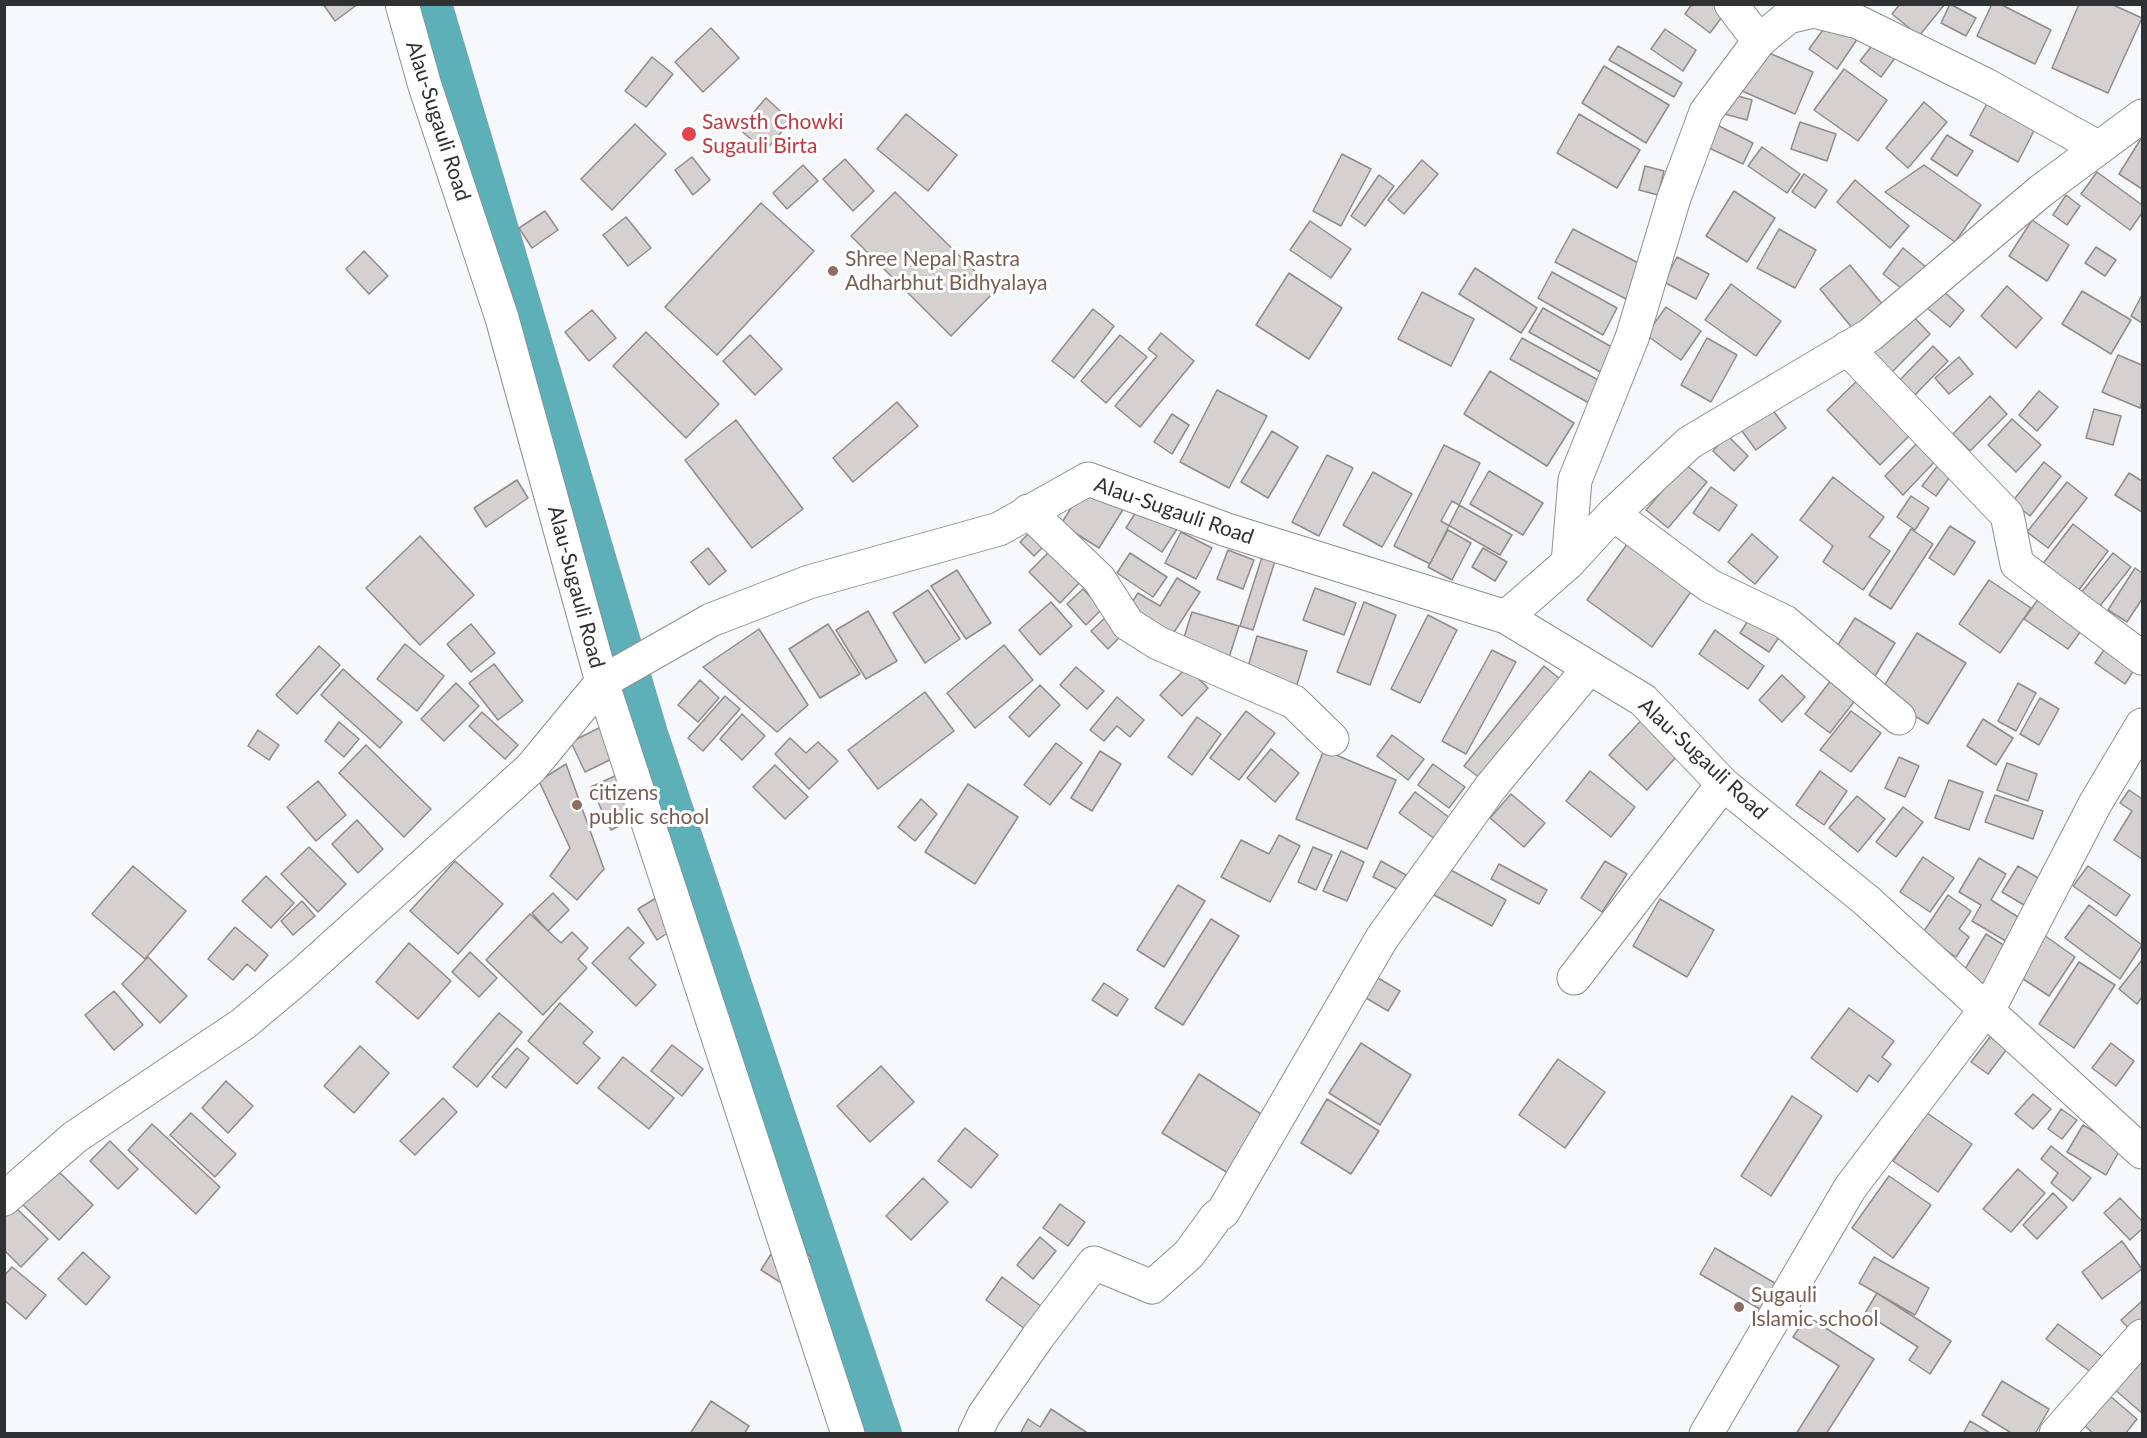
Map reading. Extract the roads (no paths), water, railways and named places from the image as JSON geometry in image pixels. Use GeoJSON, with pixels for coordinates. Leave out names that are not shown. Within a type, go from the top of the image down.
{"type":"FeatureCollection","features":[{"type":"Feature","properties":{"kind":"street","name":"Alau-Sugauli Road"},"geometry":{"type":"LineString","coordinates":[[402,4],[425,86],[619,672],[711,620],[809,582],[999,529],[1088,479],[1227,530],[1506,617],[1642,700],[1723,784],[1866,900],[2142,1152]]}},
{"type":"Feature","properties":{"kind":"street"},"geometry":{"type":"LineString","coordinates":[[1731,4],[1759,41]]}},
{"type":"Feature","properties":{"kind":"street"},"geometry":{"type":"LineString","coordinates":[[1568,563],[1575,480],[1632,338],[1674,198],[1706,112],[1759,41],[1788,17],[1814,11],[1858,22],[1986,85],[2099,148]]}},
{"type":"Feature","properties":{"kind":"street"},"geometry":{"type":"LineString","coordinates":[[1506,617],[1568,563],[1613,514],[1689,443],[1870,335],[2042,190],[2142,116]]}},
{"type":"Feature","properties":{"kind":"street"},"geometry":{"type":"LineString","coordinates":[[1847,348],[2007,515],[2017,564],[2142,658]]}},
{"type":"Feature","properties":{"kind":"street"},"geometry":{"type":"LineString","coordinates":[[1028,511],[1099,579],[1128,624],[1158,643],[1294,702],[1332,739]]}},
{"type":"Feature","properties":{"kind":"street"},"geometry":{"type":"LineString","coordinates":[[1613,514],[1710,586],[1785,622],[1899,718]]}},
{"type":"Feature","properties":{"kind":"street"},"geometry":{"type":"LineString","coordinates":[[975,1434],[984,1415],[1037,1338],[1094,1263],[1152,1287],[1189,1254],[1223,1212],[1382,938],[1490,788],[1589,668]]}},
{"type":"Feature","properties":{"kind":"street"},"geometry":{"type":"LineString","coordinates":[[4,1200],[75,1137],[243,1024],[299,977],[531,768],[619,672]]}},
{"type":"Feature","properties":{"kind":"street"},"geometry":{"type":"LineString","coordinates":[[619,672],[848,1434]]}},
{"type":"Feature","properties":{"kind":"street"},"geometry":{"type":"LineString","coordinates":[[1706,1434],[1850,1188],[1987,1010],[2095,804],[2142,725]]}},
{"type":"Feature","properties":{"kind":"street"},"geometry":{"type":"LineString","coordinates":[[1574,978],[1723,784]]}},
{"type":"Feature","properties":{"kind":"street"},"geometry":{"type":"LineString","coordinates":[[2056,1434],[2142,1336]]}},
{"type":"Feature","properties":{"kind":"waterway"},"geometry":{"type":"LineString","coordinates":[[432,4],[648,734],[882,1434]]}},
{"type":"Feature","properties":{"kind":"place","name":"Sawsth Chowki Sugauli Birta"},"geometry":{"type":"Point","coordinates":[689,134]}},
{"type":"Feature","properties":{"kind":"place","name":"Shree Nepal Rastra Adharbhut Bidhyalaya"},"geometry":{"type":"Point","coordinates":[833,271]}},
{"type":"Feature","properties":{"kind":"place","name":"citizens public school"},"geometry":{"type":"Point","coordinates":[577,805]}},
{"type":"Feature","properties":{"kind":"place","name":"Sugauli Islamic school"},"geometry":{"type":"Point","coordinates":[1739,1307]}}]}
